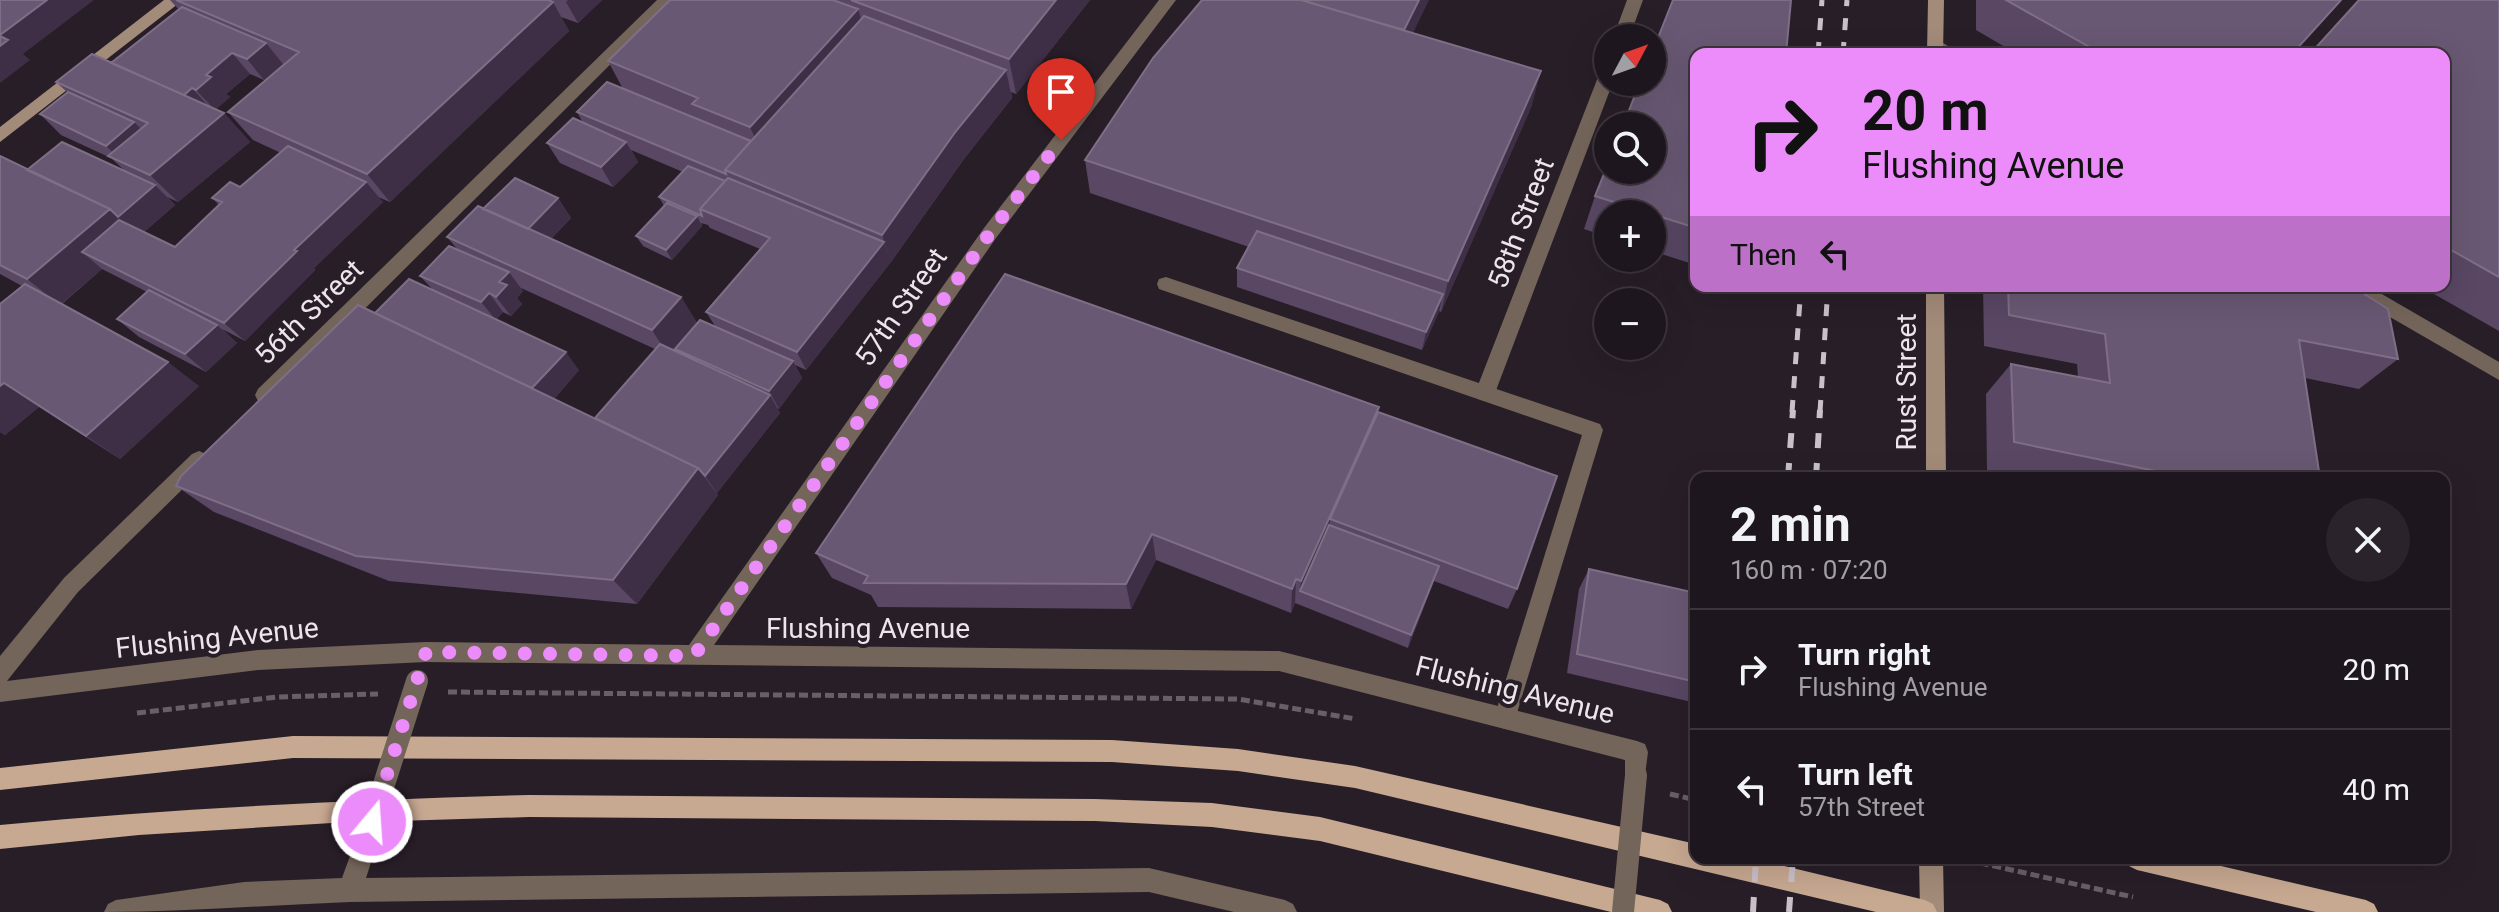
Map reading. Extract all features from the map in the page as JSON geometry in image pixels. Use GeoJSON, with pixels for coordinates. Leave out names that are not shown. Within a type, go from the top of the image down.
{"type":"FeatureCollection","features":[{"type":"Feature","properties":{"kind":"main road"},"geometry":{"type":"LineString","coordinates":[[0,136],[175,0]]}},
{"type":"Feature","properties":{"kind":"main road"},"geometry":{"type":"LineString","coordinates":[[1935,48],[1936,0]]}},
{"type":"Feature","properties":{"kind":"main road","name":"Rust Street"},"geometry":{"type":"LineString","coordinates":[[1935,292],[1936,472]]}},
{"type":"Feature","properties":{"kind":"main road"},"geometry":{"type":"LineString","coordinates":[[0,779],[293,747],[1112,751],[1238,760],[1355,777],[1690,855]]}},
{"type":"Feature","properties":{"kind":"main road"},"geometry":{"type":"LineString","coordinates":[[0,837],[139,823],[332,812],[529,806],[1095,810],[1212,815],[1320,829],[1660,912]]}},
{"type":"Feature","properties":{"kind":"main road"},"geometry":{"type":"LineString","coordinates":[[1728,864],[1925,912]]}},
{"type":"Feature","properties":{"kind":"main road"},"geometry":{"type":"LineString","coordinates":[[1931,864],[1932,912]]}},
{"type":"Feature","properties":{"kind":"main road"},"geometry":{"type":"LineString","coordinates":[[2162,864],[2366,912]]}},
{"type":"Feature","properties":{"kind":"street","name":"56th Street"},"geometry":{"type":"LineString","coordinates":[[251,409],[667,0]]}},
{"type":"Feature","properties":{"kind":"street","name":"57th Street"},"geometry":{"type":"LineString","coordinates":[[694,656],[990,233],[1168,0]]}},
{"type":"Feature","properties":{"kind":"street"},"geometry":{"type":"LineString","coordinates":[[1626,24],[1635,0]]}},
{"type":"Feature","properties":{"kind":"street","name":"58th Street"},"geometry":{"type":"LineString","coordinates":[[1485,393],[1599,96]]}},
{"type":"Feature","properties":{"kind":"street"},"geometry":{"type":"LineString","coordinates":[[1166,284],[1593,430],[1505,718]]}},
{"type":"Feature","properties":{"kind":"street"},"geometry":{"type":"LineString","coordinates":[[2362,292],[2499,372]]}},
{"type":"Feature","properties":{"kind":"street"},"geometry":{"type":"LineString","coordinates":[[0,673],[71,585],[217,442]]}},
{"type":"Feature","properties":{"kind":"street","name":"Flushing Avenue"},"geometry":{"type":"LineString","coordinates":[[0,692],[258,660],[426,652],[1279,661],[1637,752],[1623,912]]}},
{"type":"Feature","properties":{"kind":"street"},"geometry":{"type":"LineString","coordinates":[[350,890],[426,652]]}},
{"type":"Feature","properties":{"kind":"street"},"geometry":{"type":"LineString","coordinates":[[116,912],[244,894],[350,890],[1149,880],[1285,912]]}},
{"type":"Feature","properties":{"kind":"path"},"geometry":{"type":"LineString","coordinates":[[441,692],[1238,699],[1365,721]]}},
{"type":"Feature","properties":{"kind":"path"},"geometry":{"type":"LineString","coordinates":[[123,714],[277,697],[381,694]]}},
{"type":"Feature","properties":{"kind":"path"},"geometry":{"type":"LineString","coordinates":[[1984,864],[2137,898]]}},
{"type":"Feature","properties":{"kind":"building"},"geometry":{"type":"Polygon","coordinates":[[[0,0],[47,0],[0,35],[0,0]]]}},
{"type":"Feature","properties":{"kind":"building"},"geometry":{"type":"Polygon","coordinates":[[[176,0],[553,2],[367,174],[228,112],[299,52],[176,0]]]}},
{"type":"Feature","properties":{"kind":"building"},"geometry":{"type":"Polygon","coordinates":[[[670,0],[833,0],[858,9],[750,127],[692,104],[698,98],[608,61],[670,0]]]}},
{"type":"Feature","properties":{"kind":"building"},"geometry":{"type":"Polygon","coordinates":[[[851,0],[1056,0],[1009,59],[851,0]]]}},
{"type":"Feature","properties":{"kind":"building"},"geometry":{"type":"Polygon","coordinates":[[[1202,0],[1301,0],[1541,71],[1448,281],[1085,160],[1153,58],[1202,0]]]}},
{"type":"Feature","properties":{"kind":"building"},"geometry":{"type":"Polygon","coordinates":[[[1301,0],[1419,0],[1404,30],[1301,0]]]}},
{"type":"Feature","properties":{"kind":"building"},"geometry":{"type":"Polygon","coordinates":[[[1673,0],[1791,0],[1787,48],[1690,48],[1690,226],[1666,218],[1666,200],[1608,200],[1595,196],[1600,184],[1666,184],[1666,112],[1628,112],[1635,96],[1666,96],[1666,24],[1663,24],[1673,0]]]}},
{"type":"Feature","properties":{"kind":"building"},"geometry":{"type":"Polygon","coordinates":[[[2006,0],[2341,0],[2297,48],[2091,48],[2006,0]]]}},
{"type":"Feature","properties":{"kind":"building"},"geometry":{"type":"Polygon","coordinates":[[[2359,0],[2499,0],[2499,277],[2450,249],[2450,48],[2315,48],[2359,0]]]}},
{"type":"Feature","properties":{"kind":"building"},"geometry":{"type":"Polygon","coordinates":[[[182,7],[266,43],[247,59],[232,53],[206,75],[211,77],[196,90],[192,88],[184,95],[111,63],[182,7]]]}},
{"type":"Feature","properties":{"kind":"building"},"geometry":{"type":"Polygon","coordinates":[[[864,16],[1006,70],[956,131],[882,235],[725,170],[864,16]]]}},
{"type":"Feature","properties":{"kind":"building"},"geometry":{"type":"Polygon","coordinates":[[[92,54],[224,113],[150,175],[108,156],[148,123],[56,82],[92,54]]]}},
{"type":"Feature","properties":{"kind":"building"},"geometry":{"type":"Polygon","coordinates":[[[607,82],[751,141],[725,170],[726,174],[577,112],[607,82]]]}},
{"type":"Feature","properties":{"kind":"building"},"geometry":{"type":"Polygon","coordinates":[[[68,92],[134,122],[106,146],[40,114],[68,92]]]}},
{"type":"Feature","properties":{"kind":"building"},"geometry":{"type":"Polygon","coordinates":[[[573,118],[626,142],[601,167],[547,143],[573,118]]]}},
{"type":"Feature","properties":{"kind":"building"},"geometry":{"type":"Polygon","coordinates":[[[62,142],[155,185],[118,217],[110,209],[27,170],[62,142]]]}},
{"type":"Feature","properties":{"kind":"building"},"geometry":{"type":"Polygon","coordinates":[[[288,146],[366,182],[294,250],[297,251],[224,323],[82,252],[119,220],[175,247],[222,202],[212,198],[230,182],[240,187],[288,146]]]}},
{"type":"Feature","properties":{"kind":"building"},"geometry":{"type":"Polygon","coordinates":[[[0,156],[110,209],[27,279],[0,265],[0,156]]]}},
{"type":"Feature","properties":{"kind":"building"},"geometry":{"type":"Polygon","coordinates":[[[688,166],[725,181],[700,209],[702,216],[659,197],[688,166]]]}},
{"type":"Feature","properties":{"kind":"building"},"geometry":{"type":"Polygon","coordinates":[[[515,178],[558,198],[528,229],[483,209],[515,178]]]}},
{"type":"Feature","properties":{"kind":"building"},"geometry":{"type":"Polygon","coordinates":[[[728,178],[884,242],[797,352],[706,312],[770,238],[700,209],[728,178]]]}},
{"type":"Feature","properties":{"kind":"building"},"geometry":{"type":"Polygon","coordinates":[[[667,203],[697,216],[666,250],[636,236],[667,203]]]}},
{"type":"Feature","properties":{"kind":"building"},"geometry":{"type":"Polygon","coordinates":[[[478,206],[681,297],[652,330],[447,237],[478,206]]]}},
{"type":"Feature","properties":{"kind":"building"},"geometry":{"type":"Polygon","coordinates":[[[1257,231],[1443,294],[1426,332],[1237,268],[1257,231]]]}},
{"type":"Feature","properties":{"kind":"building"},"geometry":{"type":"Polygon","coordinates":[[[449,246],[509,272],[499,282],[507,285],[496,297],[489,293],[481,302],[420,276],[449,246]]]}},
{"type":"Feature","properties":{"kind":"building"},"geometry":{"type":"Polygon","coordinates":[[[1005,274],[1379,407],[1301,581],[1296,579],[1292,589],[1152,534],[1126,584],[864,583],[868,576],[816,553],[1005,274]]]}},
{"type":"Feature","properties":{"kind":"building"},"geometry":{"type":"Polygon","coordinates":[[[409,279],[566,352],[532,388],[375,313],[409,279]]]}},
{"type":"Feature","properties":{"kind":"building"},"geometry":{"type":"Polygon","coordinates":[[[25,284],[168,362],[86,436],[4,383],[0,386],[0,304],[25,284]]]}},
{"type":"Feature","properties":{"kind":"building"},"geometry":{"type":"Polygon","coordinates":[[[149,290],[217,325],[185,354],[117,319],[149,290]]]}},
{"type":"Feature","properties":{"kind":"building"},"geometry":{"type":"Polygon","coordinates":[[[2008,292],[2361,292],[2388,309],[2398,359],[2299,340],[2319,472],[2161,472],[2014,442],[2011,364],[2110,383],[2105,334],[2009,315],[2008,292]]]}},
{"type":"Feature","properties":{"kind":"building"},"geometry":{"type":"Polygon","coordinates":[[[358,305],[698,468],[613,580],[356,556],[176,486],[181,476],[358,305]]]}},
{"type":"Feature","properties":{"kind":"building"},"geometry":{"type":"Polygon","coordinates":[[[700,320],[793,361],[769,391],[675,349],[700,320]]]}},
{"type":"Feature","properties":{"kind":"building"},"geometry":{"type":"Polygon","coordinates":[[[660,344],[770,395],[705,476],[698,468],[595,418],[660,344]]]}},
{"type":"Feature","properties":{"kind":"building"},"geometry":{"type":"Polygon","coordinates":[[[1378,412],[1557,476],[1517,589],[1330,519],[1378,412]]]}},
{"type":"Feature","properties":{"kind":"building"},"geometry":{"type":"Polygon","coordinates":[[[1329,525],[1439,566],[1411,635],[1300,591],[1329,525]]]}},
{"type":"Feature","properties":{"kind":"building"},"geometry":{"type":"Polygon","coordinates":[[[1589,569],[1690,592],[1690,681],[1577,654],[1589,569]]]}},
{"type":"Feature","properties":{"kind":"railway"},"geometry":{"type":"LineString","coordinates":[[1818,48],[1822,0]]}},
{"type":"Feature","properties":{"kind":"railway"},"geometry":{"type":"LineString","coordinates":[[1843,48],[1847,0]]}},
{"type":"Feature","properties":{"kind":"railway"},"geometry":{"type":"LineString","coordinates":[[1792,412],[1801,292]]}},
{"type":"Feature","properties":{"kind":"railway"},"geometry":{"type":"LineString","coordinates":[[1820,412],[1828,292]]}},
{"type":"Feature","properties":{"kind":"railway"},"geometry":{"type":"LineString","coordinates":[[1788,472],[1793,410]]}},
{"type":"Feature","properties":{"kind":"railway"},"geometry":{"type":"LineString","coordinates":[[1816,472],[1820,410]]}},
{"type":"Feature","properties":{"kind":"railway"},"geometry":{"type":"LineString","coordinates":[[1753,912],[1756,864]]}},
{"type":"Feature","properties":{"kind":"railway"},"geometry":{"type":"LineString","coordinates":[[1789,912],[1793,864]]}},
{"type":"Feature","properties":{"kind":"route"},"geometry":{"type":"LineString","coordinates":[[372,822],[426,652],[694,656],[990,233],[1061,140]]}}]}
